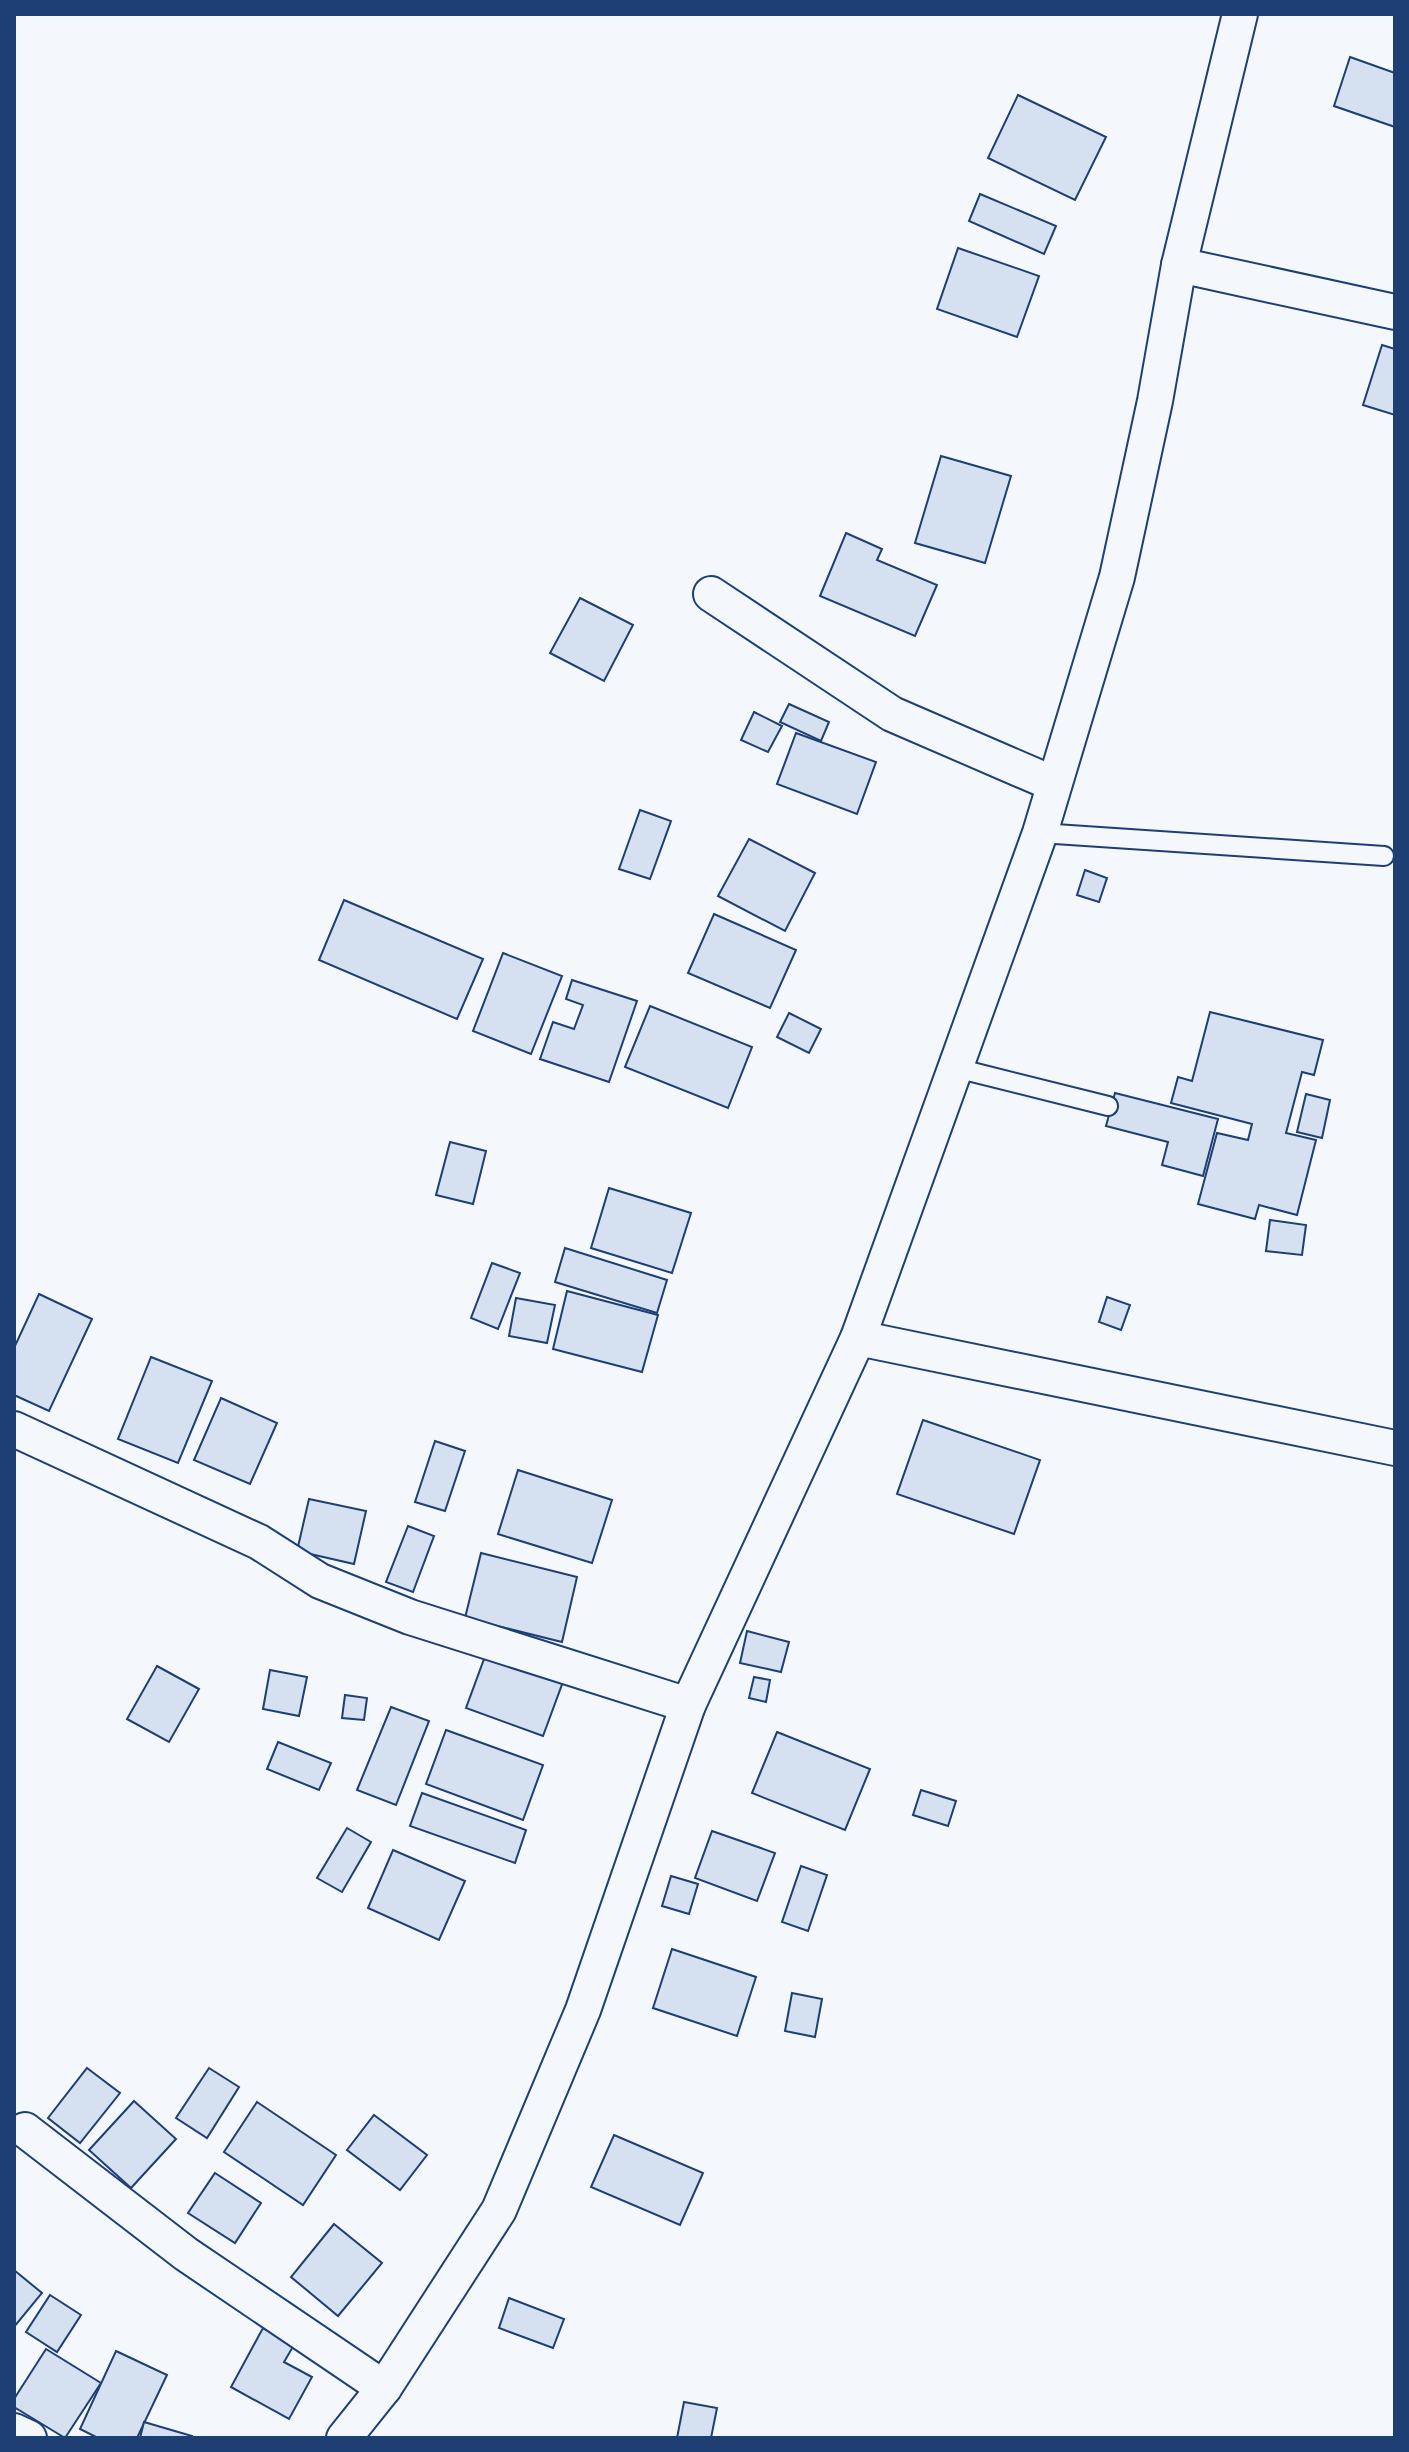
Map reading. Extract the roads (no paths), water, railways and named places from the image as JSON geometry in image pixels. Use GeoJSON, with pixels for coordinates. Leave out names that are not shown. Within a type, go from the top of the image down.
{"type":"FeatureCollection","features":[{"type":"Feature","properties":{"kind":"street"},"geometry":{"type":"LineString","coordinates":[[344,2438],[384,2388],[499,2210],[583,2010],[688,1705],[858,1338],[1040,833],[1117,577],[1155,401],[1179,265],[1240,14]]}},
{"type":"Feature","properties":{"kind":"street"},"geometry":{"type":"LineString","coordinates":[[1179,265],[1395,312]]}},
{"type":"Feature","properties":{"kind":"street"},"geometry":{"type":"LineString","coordinates":[[711,594],[892,714],[1054,784]]}},
{"type":"Feature","properties":{"kind":"street"},"geometry":{"type":"LineString","coordinates":[[858,1338],[1395,1448]]}},
{"type":"Feature","properties":{"kind":"street"},"geometry":{"type":"LineString","coordinates":[[14,1429],[259,1542],[320,1581],[410,1617],[688,1705]]}},
{"type":"Feature","properties":{"kind":"street"},"geometry":{"type":"LineString","coordinates":[[25,2130],[186,2254],[384,2388]]}},
{"type":"Feature","properties":{"kind":"street"},"geometry":{"type":"LineString","coordinates":[[14,2431],[29,2438]]}},
{"type":"Feature","properties":{"kind":"lane"},"geometry":{"type":"LineString","coordinates":[[1040,833],[1384,856]]}},
{"type":"Feature","properties":{"kind":"lane"},"geometry":{"type":"LineString","coordinates":[[956,1068],[1108,1106]]}}]}
